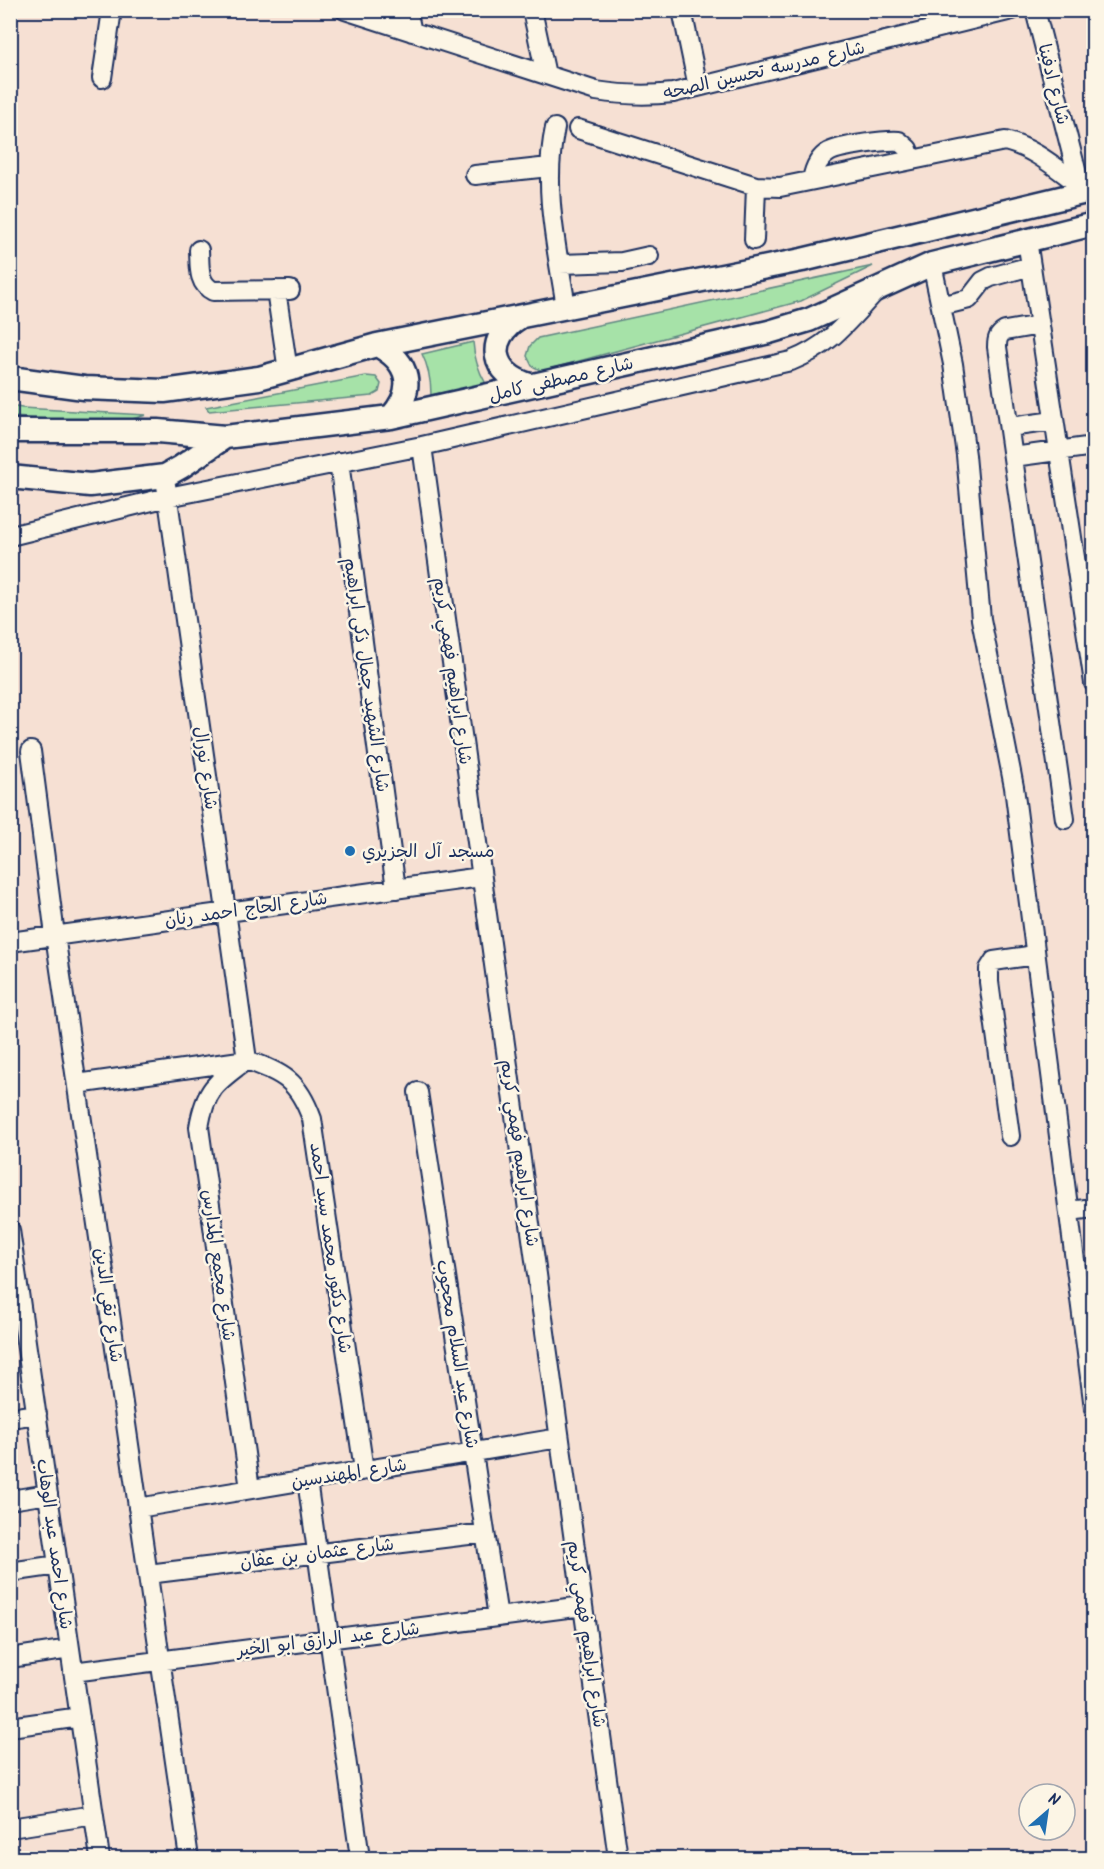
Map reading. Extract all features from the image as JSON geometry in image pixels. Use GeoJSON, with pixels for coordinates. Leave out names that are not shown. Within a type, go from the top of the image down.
{"type":"FeatureCollection","features":[{"type":"Feature","properties":{"kind":"main road"},"geometry":{"type":"LineString","coordinates":[[10,378],[84,388],[164,391],[259,378],[377,345],[802,260],[1085,189]]}},
{"type":"Feature","properties":{"kind":"main road","name":"شارع مصطفى كامل"},"geometry":{"type":"LineString","coordinates":[[10,431],[158,431],[225,437],[392,417],[770,332],[809,320],[932,264],[1094,224]]}},
{"type":"Feature","properties":{"kind":"main road"},"geometry":{"type":"LineString","coordinates":[[520,317],[506,325],[498,339],[497,355],[503,370],[515,380],[530,385]]}},
{"type":"Feature","properties":{"kind":"main road"},"geometry":{"type":"LineString","coordinates":[[377,345],[391,352],[401,363],[406,377],[404,399],[392,417]]}},
{"type":"Feature","properties":{"kind":"main road"},"geometry":{"type":"LineString","coordinates":[[10,477],[90,485],[166,487],[182,467],[225,437]]}},
{"type":"Feature","properties":{"kind":"street"},"geometry":{"type":"LineString","coordinates":[[102,78],[112,10]]}},
{"type":"Feature","properties":{"kind":"street","name":"شارع مدرسه تحسين الصحه"},"geometry":{"type":"LineString","coordinates":[[345,10],[596,91],[647,96],[698,87],[969,15],[1012,10]]}},
{"type":"Feature","properties":{"kind":"street"},"geometry":{"type":"LineString","coordinates":[[407,10],[412,32]]}},
{"type":"Feature","properties":{"kind":"street"},"geometry":{"type":"LineString","coordinates":[[532,10],[546,75]]}},
{"type":"Feature","properties":{"kind":"street"},"geometry":{"type":"LineString","coordinates":[[682,10],[698,87]]}},
{"type":"Feature","properties":{"kind":"street","name":"شارع ادفينا"},"geometry":{"type":"LineString","coordinates":[[1035,10],[1085,189]]}},
{"type":"Feature","properties":{"kind":"street"},"geometry":{"type":"LineString","coordinates":[[555,128],[549,167],[551,206],[566,307]]}},
{"type":"Feature","properties":{"kind":"street"},"geometry":{"type":"LineString","coordinates":[[578,129],[756,186],[780,187],[1005,141],[1031,151],[1085,189]]}},
{"type":"Feature","properties":{"kind":"street"},"geometry":{"type":"LineString","coordinates":[[812,180],[814,169],[820,160],[828,153],[838,149],[899,141],[908,149],[911,159]]}},
{"type":"Feature","properties":{"kind":"street"},"geometry":{"type":"LineString","coordinates":[[476,175],[549,167]]}},
{"type":"Feature","properties":{"kind":"street"},"geometry":{"type":"LineString","coordinates":[[754,240],[756,186]]}},
{"type":"Feature","properties":{"kind":"street"},"geometry":{"type":"LineString","coordinates":[[1027,240],[1094,683]]}},
{"type":"Feature","properties":{"kind":"street"},"geometry":{"type":"LineString","coordinates":[[199,250],[201,279],[205,287],[213,291],[283,290],[288,371]]}},
{"type":"Feature","properties":{"kind":"street"},"geometry":{"type":"LineString","coordinates":[[560,264],[622,262],[649,256]]}},
{"type":"Feature","properties":{"kind":"street"},"geometry":{"type":"LineString","coordinates":[[932,264],[953,364],[966,455],[981,619],[1014,787],[1094,1408]]}},
{"type":"Feature","properties":{"kind":"street"},"geometry":{"type":"LineString","coordinates":[[941,306],[969,299],[983,281],[991,277],[1031,266]]}},
{"type":"Feature","properties":{"kind":"street"},"geometry":{"type":"LineString","coordinates":[[10,536],[166,487],[339,462],[422,446],[791,361],[825,344],[879,288]]}},
{"type":"Feature","properties":{"kind":"street"},"geometry":{"type":"LineString","coordinates":[[1040,325],[1005,331],[1000,333],[997,339],[1065,819]]}},
{"type":"Feature","properties":{"kind":"street"},"geometry":{"type":"LineString","coordinates":[[1009,427],[1054,421]]}},
{"type":"Feature","properties":{"kind":"street","name":"شارع ابراهيم فهمي كريم"},"geometry":{"type":"LineString","coordinates":[[422,446],[618,1858]]}},
{"type":"Feature","properties":{"kind":"street"},"geometry":{"type":"LineString","coordinates":[[1013,457],[1094,446]]}},
{"type":"Feature","properties":{"kind":"street","name":"شارع الشهيد جمال ذكى ابراهيم"},"geometry":{"type":"LineString","coordinates":[[339,462],[396,889]]}},
{"type":"Feature","properties":{"kind":"street","name":"شارع نورال"},"geometry":{"type":"LineString","coordinates":[[166,487],[247,1060]]}},
{"type":"Feature","properties":{"kind":"street","name":"شارع تقي الدين"},"geometry":{"type":"LineString","coordinates":[[31,751],[55,935],[189,1858]]}},
{"type":"Feature","properties":{"kind":"street","name":"شارع الحاج احمد رنان"},"geometry":{"type":"LineString","coordinates":[[10,942],[481,877]]}},
{"type":"Feature","properties":{"kind":"street"},"geometry":{"type":"LineString","coordinates":[[1010,1136],[989,969],[994,961],[1035,956]]}},
{"type":"Feature","properties":{"kind":"street"},"geometry":{"type":"LineString","coordinates":[[77,1084],[247,1060]]}},
{"type":"Feature","properties":{"kind":"street","name":"شارع دكتور محمد سيد احمد"},"geometry":{"type":"LineString","coordinates":[[247,1060],[270,1068],[290,1080],[304,1097],[312,1119],[364,1470]]}},
{"type":"Feature","properties":{"kind":"street","name":"شارع مجمع المدارس"},"geometry":{"type":"LineString","coordinates":[[247,1060],[212,1087],[202,1106],[199,1127],[250,1489]]}},
{"type":"Feature","properties":{"kind":"street","name":"شارع عبد السلام محجوب"},"geometry":{"type":"LineString","coordinates":[[418,1092],[498,1617]]}},
{"type":"Feature","properties":{"kind":"street"},"geometry":{"type":"LineString","coordinates":[[1069,1212],[1094,1208]]}},
{"type":"Feature","properties":{"kind":"street","name":"شارع احمد عبد الوهاب"},"geometry":{"type":"LineString","coordinates":[[10,1230],[18,1342],[37,1414],[100,1858]]}},
{"type":"Feature","properties":{"kind":"street"},"geometry":{"type":"LineString","coordinates":[[10,1418],[37,1414]]}},
{"type":"Feature","properties":{"kind":"street","name":"شارع المهندسين"},"geometry":{"type":"LineString","coordinates":[[138,1508],[559,1438]]}},
{"type":"Feature","properties":{"kind":"street"},"geometry":{"type":"LineString","coordinates":[[307,1480],[360,1858]]}},
{"type":"Feature","properties":{"kind":"street"},"geometry":{"type":"LineString","coordinates":[[10,1500],[48,1494]]}},
{"type":"Feature","properties":{"kind":"street","name":"شارع عثمان بن عفان"},"geometry":{"type":"LineString","coordinates":[[148,1574],[485,1533]]}},
{"type":"Feature","properties":{"kind":"street"},"geometry":{"type":"LineString","coordinates":[[10,1572],[58,1564]]}},
{"type":"Feature","properties":{"kind":"street","name":"شارع عبد الرازق ابو الخير"},"geometry":{"type":"LineString","coordinates":[[73,1672],[583,1606]]}},
{"type":"Feature","properties":{"kind":"street"},"geometry":{"type":"LineString","coordinates":[[10,1658],[70,1648]]}},
{"type":"Feature","properties":{"kind":"street"},"geometry":{"type":"LineString","coordinates":[[10,1727],[80,1717]]}},
{"type":"Feature","properties":{"kind":"street"},"geometry":{"type":"LineString","coordinates":[[10,1828],[94,1815]]}},
{"type":"Feature","properties":{"kind":"green space"},"geometry":{"type":"Polygon","coordinates":[[[873,266],[801,301],[542,371],[532,366],[527,356],[530,346],[538,338],[873,266]]]}},
{"type":"Feature","properties":{"kind":"green space"},"geometry":{"type":"Polygon","coordinates":[[[473,342],[477,364],[486,384],[431,395],[429,374],[422,354],[473,342]]]}},
{"type":"Feature","properties":{"kind":"green space"},"geometry":{"type":"Polygon","coordinates":[[[366,376],[376,377],[381,384],[379,392],[372,396],[209,411],[206,407],[366,376]]]}},
{"type":"Feature","properties":{"kind":"green space"},"geometry":{"type":"Polygon","coordinates":[[[10,406],[146,415],[118,423],[11,417],[10,406]]]}},
{"type":"Feature","properties":{"kind":"place","name":"مسجد آل الجزيري"},"geometry":{"type":"Point","coordinates":[350,851]}}]}
